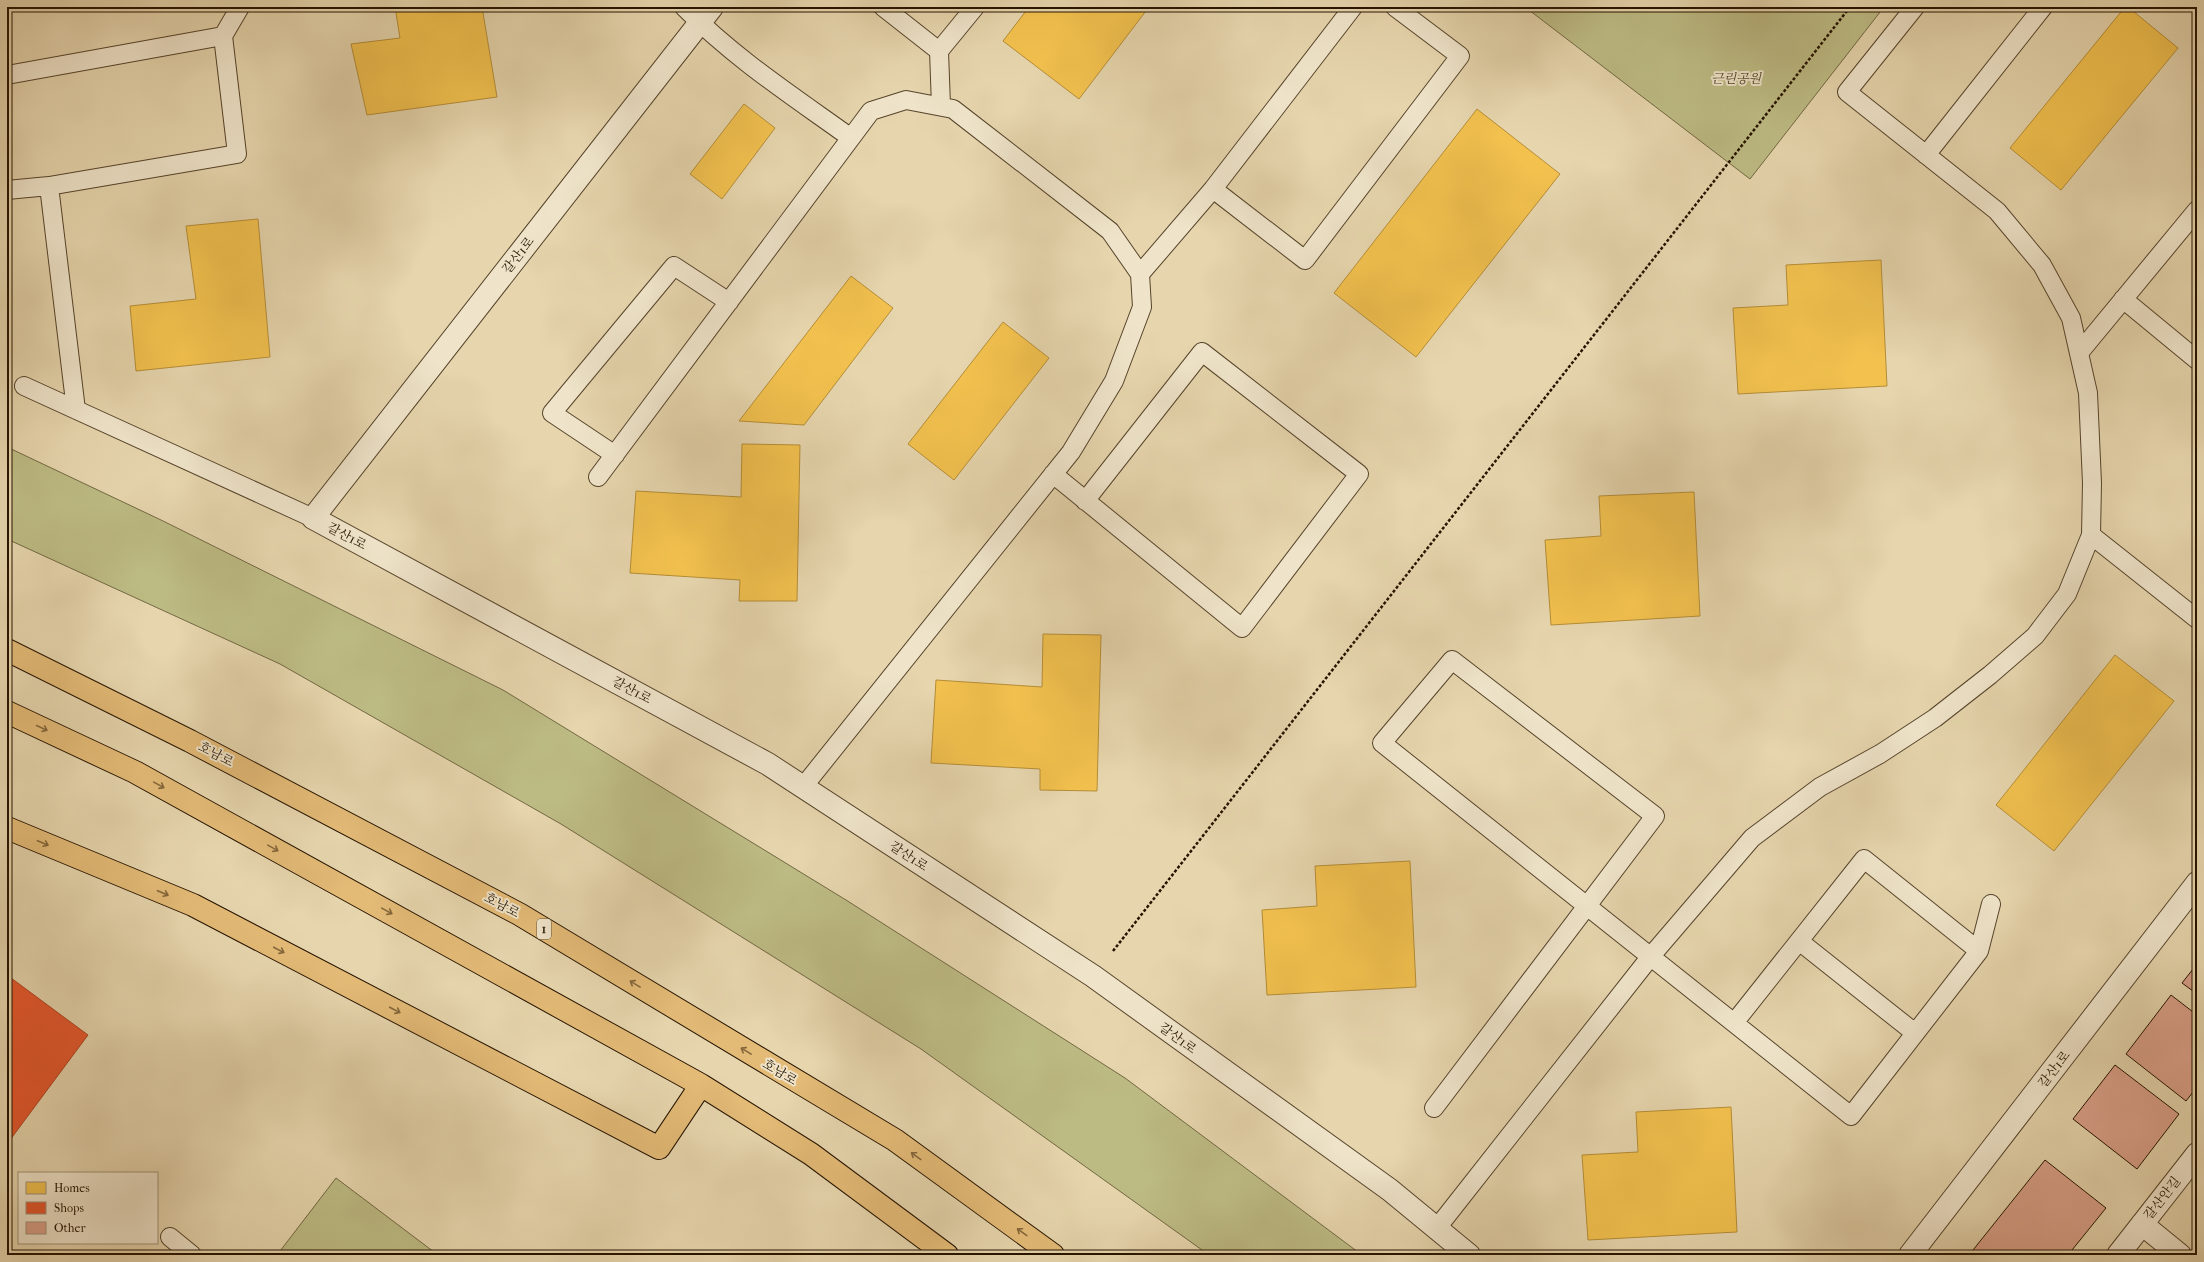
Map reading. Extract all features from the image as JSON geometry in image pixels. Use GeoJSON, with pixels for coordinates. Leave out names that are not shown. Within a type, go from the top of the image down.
{"type":"FeatureCollection","features":[{"type":"Feature","properties":{"kind":"highway","name":"호남로"},"geometry":{"type":"LineString","coordinates":[[7,650],[190,741],[518,914],[894,1140],[1053,1255]]}},
{"type":"Feature","properties":{"kind":"highway"},"geometry":{"type":"LineString","coordinates":[[7,712],[135,772],[701,1085],[811,1154],[947,1255]]}},
{"type":"Feature","properties":{"kind":"highway"},"geometry":{"type":"LineString","coordinates":[[7,828],[193,905],[659,1148],[701,1085]]}},
{"type":"Feature","properties":{"kind":"street","name":"갈산1로"},"geometry":{"type":"LineString","coordinates":[[706,15],[312,518],[768,764],[803,786],[1093,976],[1390,1190],[1469,1255]]}},
{"type":"Feature","properties":{"kind":"street","name":"갈산1로"},"geometry":{"type":"LineString","coordinates":[[1910,1255],[2197,883]]}},
{"type":"Feature","properties":{"kind":"street","name":"갈산안길"},"geometry":{"type":"LineString","coordinates":[[2118,1255],[2197,1154]]}},
{"type":"Feature","properties":{"kind":"street","name":"갈산안길"},"geometry":{"type":"LineString","coordinates":[[2142,1224],[2180,1255]]}},
{"type":"Feature","properties":{"kind":"lane"},"geometry":{"type":"LineString","coordinates":[[7,190],[49,186],[237,154],[222,36],[240,7]]}},
{"type":"Feature","properties":{"kind":"lane"},"geometry":{"type":"LineString","coordinates":[[684,7],[706,15],[750,65],[851,138]]}},
{"type":"Feature","properties":{"kind":"lane"},"geometry":{"type":"LineString","coordinates":[[883,7],[940,51]]}},
{"type":"Feature","properties":{"kind":"lane"},"geometry":{"type":"LineString","coordinates":[[941,106],[940,51],[974,7]]}},
{"type":"Feature","properties":{"kind":"lane"},"geometry":{"type":"LineString","coordinates":[[1140,274],[1213,189],[1353,7]]}},
{"type":"Feature","properties":{"kind":"lane"},"geometry":{"type":"LineString","coordinates":[[1213,189],[1305,260],[1460,56],[1395,7]]}},
{"type":"Feature","properties":{"kind":"lane"},"geometry":{"type":"LineString","coordinates":[[1437,1228],[1651,956],[1752,838],[1820,787],[1880,754],[1935,718],[1990,675],[2035,636],[2067,594],[2091,535],[2092,483],[2088,393],[2071,318],[2042,265],[1998,211],[1847,92],[1915,7]]}},
{"type":"Feature","properties":{"kind":"lane"},"geometry":{"type":"LineString","coordinates":[[1926,155],[2043,7]]}},
{"type":"Feature","properties":{"kind":"lane"},"geometry":{"type":"LineString","coordinates":[[7,75],[222,36]]}},
{"type":"Feature","properties":{"kind":"lane"},"geometry":{"type":"LineString","coordinates":[[598,478],[871,112],[906,100],[953,109],[1110,231],[1140,274],[1142,307],[1114,381],[1071,452],[803,786]]}},
{"type":"Feature","properties":{"kind":"lane"},"geometry":{"type":"LineString","coordinates":[[49,186],[76,410]]}},
{"type":"Feature","properties":{"kind":"lane"},"geometry":{"type":"LineString","coordinates":[[2079,353],[2197,210]]}},
{"type":"Feature","properties":{"kind":"lane"},"geometry":{"type":"LineString","coordinates":[[615,455],[552,412],[674,266],[729,302]]}},
{"type":"Feature","properties":{"kind":"lane"},"geometry":{"type":"LineString","coordinates":[[2123,299],[2197,360]]}},
{"type":"Feature","properties":{"kind":"lane"},"geometry":{"type":"LineString","coordinates":[[1053,474],[1085,501],[1242,628],[1359,474],[1202,352],[1085,501]]}},
{"type":"Feature","properties":{"kind":"lane"},"geometry":{"type":"LineString","coordinates":[[24,386],[312,518]]}},
{"type":"Feature","properties":{"kind":"lane"},"geometry":{"type":"LineString","coordinates":[[2091,535],[2197,619]]}},
{"type":"Feature","properties":{"kind":"lane"},"geometry":{"type":"LineString","coordinates":[[1434,1108],[1587,906],[1655,816],[1452,660],[1382,743],[1587,906],[1651,956],[1851,1116],[1979,951],[1991,904]]}},
{"type":"Feature","properties":{"kind":"lane"},"geometry":{"type":"LineString","coordinates":[[1734,1023],[1864,859],[1979,951]]}},
{"type":"Feature","properties":{"kind":"lane"},"geometry":{"type":"LineString","coordinates":[[1799,941],[1915,1033]]}},
{"type":"Feature","properties":{"kind":"lane"},"geometry":{"type":"LineString","coordinates":[[170,1237],[192,1255]]}},
{"type":"Feature","properties":{"kind":"path"},"geometry":{"type":"LineString","coordinates":[[1111,953],[1850,7]]}},
{"type":"Feature","properties":{"kind":"green space","name":"근린공원"},"geometry":{"type":"Polygon","coordinates":[[[1525,7],[1884,7],[1750,179],[1525,7]]]}},
{"type":"Feature","properties":{"kind":"green space"},"geometry":{"type":"Polygon","coordinates":[[[7,447],[161,520],[503,690],[846,900],[1125,1078],[1362,1255],[1209,1255],[921,1049],[561,824],[280,664],[7,539],[7,447]]]}},
{"type":"Feature","properties":{"kind":"green space"},"geometry":{"type":"Polygon","coordinates":[[[336,1178],[438,1255],[277,1255],[336,1178]]]}},
{"type":"Feature","properties":{"kind":"building: Homes"},"geometry":{"type":"Polygon","coordinates":[[[395,7],[482,7],[497,97],[367,115],[351,44],[400,38],[395,7]]]}},
{"type":"Feature","properties":{"kind":"building: Homes"},"geometry":{"type":"Polygon","coordinates":[[[1029,7],[1149,7],[1079,99],[1003,41],[1029,7]]]}},
{"type":"Feature","properties":{"kind":"building: Homes"},"geometry":{"type":"Polygon","coordinates":[[[2125,7],[2128,7],[2178,48],[2061,190],[2010,148],[2125,7]]]}},
{"type":"Feature","properties":{"kind":"building: Homes"},"geometry":{"type":"Polygon","coordinates":[[[744,104],[775,128],[722,199],[690,174],[744,104]]]}},
{"type":"Feature","properties":{"kind":"building: Homes"},"geometry":{"type":"Polygon","coordinates":[[[1477,109],[1560,174],[1416,357],[1334,293],[1477,109]]]}},
{"type":"Feature","properties":{"kind":"building: Homes"},"geometry":{"type":"Polygon","coordinates":[[[258,219],[270,357],[136,371],[130,306],[196,299],[186,226],[258,219]]]}},
{"type":"Feature","properties":{"kind":"building: Homes"},"geometry":{"type":"Polygon","coordinates":[[[1881,260],[1887,386],[1738,394],[1733,308],[1788,305],[1786,265],[1881,260]]]}},
{"type":"Feature","properties":{"kind":"building: Homes"},"geometry":{"type":"Polygon","coordinates":[[[851,276],[893,308],[804,425],[739,421],[851,276]]]}},
{"type":"Feature","properties":{"kind":"building: Homes"},"geometry":{"type":"Polygon","coordinates":[[[1003,322],[1049,358],[954,480],[908,444],[1003,322]]]}},
{"type":"Feature","properties":{"kind":"building: Homes"},"geometry":{"type":"Polygon","coordinates":[[[742,444],[800,445],[797,601],[739,601],[740,580],[630,573],[636,491],[741,497],[742,444]]]}},
{"type":"Feature","properties":{"kind":"building: Homes"},"geometry":{"type":"Polygon","coordinates":[[[1694,492],[1700,616],[1551,625],[1545,540],[1601,536],[1599,496],[1694,492]]]}},
{"type":"Feature","properties":{"kind":"building: Homes"},"geometry":{"type":"Polygon","coordinates":[[[1043,634],[1101,635],[1097,791],[1040,790],[1040,769],[931,763],[936,680],[1042,687],[1043,634]]]}},
{"type":"Feature","properties":{"kind":"building: Homes"},"geometry":{"type":"Polygon","coordinates":[[[2115,655],[2174,701],[2054,851],[1996,805],[2115,655]]]}},
{"type":"Feature","properties":{"kind":"building: Homes"},"geometry":{"type":"Polygon","coordinates":[[[1410,861],[1416,987],[1267,995],[1262,910],[1317,906],[1315,866],[1410,861]]]}},
{"type":"Feature","properties":{"kind":"building: Homes"},"geometry":{"type":"Polygon","coordinates":[[[1731,1107],[1737,1232],[1588,1240],[1582,1155],[1638,1152],[1636,1112],[1731,1107]]]}},
{"type":"Feature","properties":{"kind":"building: Shops"},"geometry":{"type":"Polygon","coordinates":[[[7,975],[88,1035],[7,1144],[7,975]]]}},
{"type":"Feature","properties":{"kind":"building: Other"},"geometry":{"type":"Polygon","coordinates":[[[2197,964],[2197,994],[2182,983],[2197,964]]]}},
{"type":"Feature","properties":{"kind":"building: Other"},"geometry":{"type":"Polygon","coordinates":[[[2171,995],[2197,1015],[2197,1087],[2186,1101],[2126,1054],[2171,995]]]}},
{"type":"Feature","properties":{"kind":"building: Other"},"geometry":{"type":"Polygon","coordinates":[[[2115,1065],[2179,1114],[2137,1169],[2073,1119],[2115,1065]]]}},
{"type":"Feature","properties":{"kind":"building: Other"},"geometry":{"type":"Polygon","coordinates":[[[2045,1160],[2106,1208],[2068,1255],[1969,1255],[2045,1160]]]}}]}
